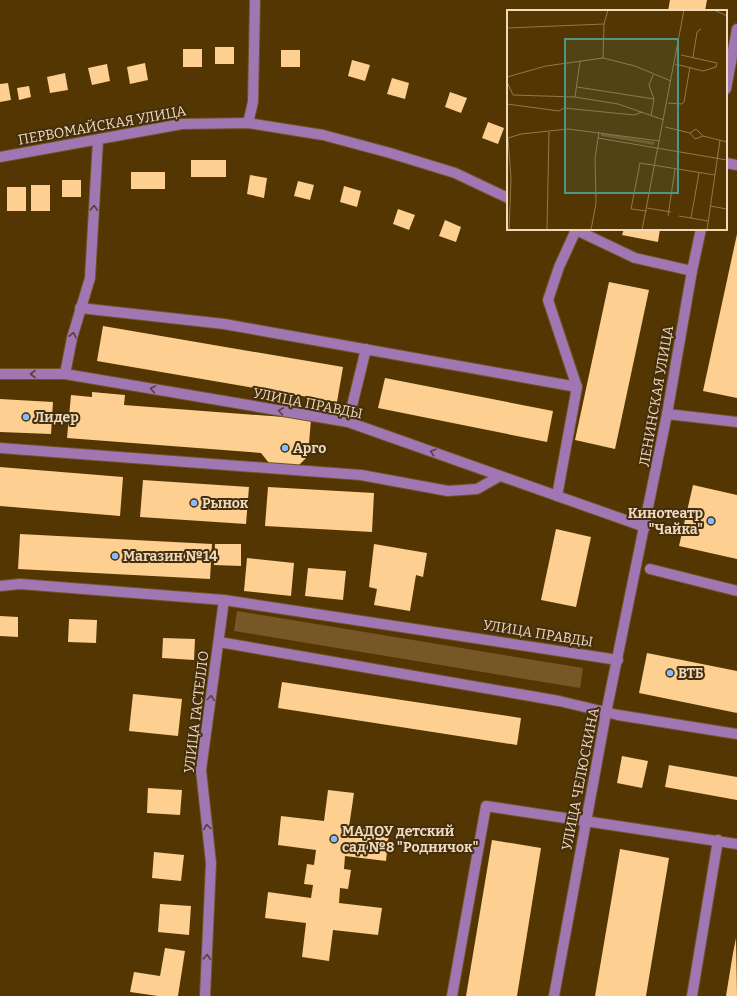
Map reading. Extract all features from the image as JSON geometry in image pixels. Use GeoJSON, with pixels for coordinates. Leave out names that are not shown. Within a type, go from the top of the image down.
{"type":"FeatureCollection","features":[{"type":"Feature","properties":{"kind":"street"},"geometry":{"type":"LineString","coordinates":[[248,123],[253,102],[255,0]]}},
{"type":"Feature","properties":{"kind":"street"},"geometry":{"type":"LineString","coordinates":[[727,84],[737,30]]}},
{"type":"Feature","properties":{"kind":"street","name":"ПЕРВОМАЙСКАЯ УЛИЦА"},"geometry":{"type":"LineString","coordinates":[[0,157],[182,124],[248,123],[323,135],[390,153],[455,173],[507,198]]}},
{"type":"Feature","properties":{"kind":"street"},"geometry":{"type":"LineString","coordinates":[[65,374],[80,308],[90,278],[98,140]]}},
{"type":"Feature","properties":{"kind":"street"},"geometry":{"type":"LineString","coordinates":[[727,163],[737,165]]}},
{"type":"Feature","properties":{"kind":"street"},"geometry":{"type":"LineString","coordinates":[[557,496],[577,387],[548,300],[559,267],[575,230]]}},
{"type":"Feature","properties":{"kind":"street"},"geometry":{"type":"LineString","coordinates":[[577,230],[635,258],[692,271]]}},
{"type":"Feature","properties":{"kind":"street","name":"ЛЕНИНСКАЯ УЛИЦА"},"geometry":{"type":"LineString","coordinates":[[637,568],[668,414],[692,271],[701,230]]}},
{"type":"Feature","properties":{"kind":"street"},"geometry":{"type":"LineString","coordinates":[[80,308],[224,324],[577,387]]}},
{"type":"Feature","properties":{"kind":"street"},"geometry":{"type":"LineString","coordinates":[[348,422],[366,349]]}},
{"type":"Feature","properties":{"kind":"street","name":"УЛИЦА ПРАВДЫ"},"geometry":{"type":"LineString","coordinates":[[0,374],[65,374],[348,422],[645,527]]}},
{"type":"Feature","properties":{"kind":"street"},"geometry":{"type":"LineString","coordinates":[[668,414],[737,422]]}},
{"type":"Feature","properties":{"kind":"street"},"geometry":{"type":"LineString","coordinates":[[0,448],[361,475],[448,491],[477,489],[500,476]]}},
{"type":"Feature","properties":{"kind":"street","name":"УЛИЦА ЧЕЛЮСКИНА"},"geometry":{"type":"LineString","coordinates":[[554,996],[606,713],[637,568]]}},
{"type":"Feature","properties":{"kind":"street"},"geometry":{"type":"LineString","coordinates":[[650,569],[737,592]]}},
{"type":"Feature","properties":{"kind":"street","name":"УЛИЦА ПРАВДЫ"},"geometry":{"type":"LineString","coordinates":[[0,586],[20,584],[224,600],[618,660]]}},
{"type":"Feature","properties":{"kind":"street","name":"УЛИЦА ГАСТЕЛЛО"},"geometry":{"type":"LineString","coordinates":[[205,996],[211,863],[200,770],[224,600]]}},
{"type":"Feature","properties":{"kind":"street"},"geometry":{"type":"LineString","coordinates":[[218,642],[559,702],[606,713],[737,734]]}},
{"type":"Feature","properties":{"kind":"street"},"geometry":{"type":"LineString","coordinates":[[452,996],[486,806],[737,844]]}},
{"type":"Feature","properties":{"kind":"street"},"geometry":{"type":"LineString","coordinates":[[692,996],[718,840]]}},
{"type":"Feature","properties":{"kind":"shaded area"},"geometry":{"type":"Polygon","coordinates":[[[237,611],[583,668],[580,688],[234,631],[237,611]]]}},
{"type":"Feature","properties":{"kind":"building"},"geometry":{"type":"Polygon","coordinates":[[[670,0],[707,0],[705,10],[668,10],[670,0]]]}},
{"type":"Feature","properties":{"kind":"building"},"geometry":{"type":"Polygon","coordinates":[[[215,47],[234,47],[234,64],[215,64],[215,47]]]}},
{"type":"Feature","properties":{"kind":"building"},"geometry":{"type":"Polygon","coordinates":[[[183,49],[202,49],[202,67],[183,67],[183,49]]]}},
{"type":"Feature","properties":{"kind":"building"},"geometry":{"type":"Polygon","coordinates":[[[281,50],[300,50],[300,67],[281,67],[281,50]]]}},
{"type":"Feature","properties":{"kind":"building"},"geometry":{"type":"Polygon","coordinates":[[[352,60],[370,65],[365,81],[348,76],[352,60]]]}},
{"type":"Feature","properties":{"kind":"building"},"geometry":{"type":"Polygon","coordinates":[[[145,63],[148,80],[130,84],[127,67],[145,63]]]}},
{"type":"Feature","properties":{"kind":"building"},"geometry":{"type":"Polygon","coordinates":[[[107,64],[110,81],[92,85],[88,68],[107,64]]]}},
{"type":"Feature","properties":{"kind":"building"},"geometry":{"type":"Polygon","coordinates":[[[65,73],[68,90],[50,93],[47,77],[65,73]]]}},
{"type":"Feature","properties":{"kind":"building"},"geometry":{"type":"Polygon","coordinates":[[[392,78],[409,83],[405,99],[387,94],[392,78]]]}},
{"type":"Feature","properties":{"kind":"building"},"geometry":{"type":"Polygon","coordinates":[[[8,83],[11,100],[0,102],[0,84],[8,83]]]}},
{"type":"Feature","properties":{"kind":"building"},"geometry":{"type":"Polygon","coordinates":[[[29,86],[31,97],[19,100],[17,88],[29,86]]]}},
{"type":"Feature","properties":{"kind":"building"},"geometry":{"type":"Polygon","coordinates":[[[450,92],[467,98],[461,113],[445,107],[450,92]]]}},
{"type":"Feature","properties":{"kind":"building"},"geometry":{"type":"Polygon","coordinates":[[[488,122],[504,128],[498,144],[482,138],[488,122]]]}},
{"type":"Feature","properties":{"kind":"building"},"geometry":{"type":"Polygon","coordinates":[[[191,160],[226,160],[226,177],[191,177],[191,160]]]}},
{"type":"Feature","properties":{"kind":"building"},"geometry":{"type":"Polygon","coordinates":[[[131,172],[165,172],[165,189],[131,189],[131,172]]]}},
{"type":"Feature","properties":{"kind":"building"},"geometry":{"type":"Polygon","coordinates":[[[250,175],[267,178],[264,198],[247,194],[250,175]]]}},
{"type":"Feature","properties":{"kind":"building"},"geometry":{"type":"Polygon","coordinates":[[[62,180],[81,180],[81,197],[62,197],[62,180]]]}},
{"type":"Feature","properties":{"kind":"building"},"geometry":{"type":"Polygon","coordinates":[[[298,181],[314,185],[310,200],[294,196],[298,181]]]}},
{"type":"Feature","properties":{"kind":"building"},"geometry":{"type":"Polygon","coordinates":[[[31,185],[50,185],[50,211],[31,211],[31,185]]]}},
{"type":"Feature","properties":{"kind":"building"},"geometry":{"type":"Polygon","coordinates":[[[344,186],[361,191],[357,207],[340,202],[344,186]]]}},
{"type":"Feature","properties":{"kind":"building"},"geometry":{"type":"Polygon","coordinates":[[[7,187],[26,187],[26,211],[7,211],[7,187]]]}},
{"type":"Feature","properties":{"kind":"building"},"geometry":{"type":"Polygon","coordinates":[[[398,209],[415,215],[409,230],[393,224],[398,209]]]}},
{"type":"Feature","properties":{"kind":"building"},"geometry":{"type":"Polygon","coordinates":[[[445,220],[461,227],[456,242],[439,236],[445,220]]]}},
{"type":"Feature","properties":{"kind":"building"},"geometry":{"type":"Polygon","coordinates":[[[624,230],[660,230],[658,242],[622,235],[624,230]]]}},
{"type":"Feature","properties":{"kind":"building"},"geometry":{"type":"Polygon","coordinates":[[[737,234],[737,398],[703,391],[737,234]]]}},
{"type":"Feature","properties":{"kind":"building"},"geometry":{"type":"Polygon","coordinates":[[[609,282],[649,290],[615,449],[575,440],[609,282]]]}},
{"type":"Feature","properties":{"kind":"building"},"geometry":{"type":"Polygon","coordinates":[[[103,326],[343,367],[337,402],[97,361],[103,326]]]}},
{"type":"Feature","properties":{"kind":"building"},"geometry":{"type":"Polygon","coordinates":[[[385,378],[553,411],[547,442],[378,408],[385,378]]]}},
{"type":"Feature","properties":{"kind":"building"},"geometry":{"type":"Polygon","coordinates":[[[92,392],[125,395],[124,405],[311,419],[308,456],[298,466],[269,463],[261,453],[67,438],[71,395],[92,397],[92,392]]]}},
{"type":"Feature","properties":{"kind":"building","name":"Лидер"},"geometry":{"type":"Polygon","coordinates":[[[0,399],[53,402],[51,434],[0,432],[0,399]]]}},
{"type":"Feature","properties":{"kind":"building"},"geometry":{"type":"Polygon","coordinates":[[[0,467],[123,477],[120,516],[0,506],[0,467]]]}},
{"type":"Feature","properties":{"kind":"building","name":"Рынок"},"geometry":{"type":"Polygon","coordinates":[[[143,480],[249,487],[246,524],[140,517],[143,480]]]}},
{"type":"Feature","properties":{"kind":"building","name":"Кинотеатр \"Чайка\""},"geometry":{"type":"Polygon","coordinates":[[[693,485],[737,495],[737,559],[679,546],[693,485]]]}},
{"type":"Feature","properties":{"kind":"building"},"geometry":{"type":"Polygon","coordinates":[[[268,487],[374,493],[372,532],[265,526],[268,487]]]}},
{"type":"Feature","properties":{"kind":"building"},"geometry":{"type":"Polygon","coordinates":[[[556,529],[591,537],[576,607],[541,600],[556,529]]]}},
{"type":"Feature","properties":{"kind":"building","name":"Магазин №14"},"geometry":{"type":"Polygon","coordinates":[[[20,534],[212,544],[210,579],[18,569],[20,534]]]}},
{"type":"Feature","properties":{"kind":"building"},"geometry":{"type":"Polygon","coordinates":[[[215,544],[241,544],[241,566],[214,565],[215,544]]]}},
{"type":"Feature","properties":{"kind":"building"},"geometry":{"type":"Polygon","coordinates":[[[374,544],[427,553],[423,577],[416,575],[410,611],[374,605],[377,589],[369,587],[374,544]]]}},
{"type":"Feature","properties":{"kind":"building"},"geometry":{"type":"Polygon","coordinates":[[[247,558],[294,563],[291,596],[244,591],[247,558]]]}},
{"type":"Feature","properties":{"kind":"building"},"geometry":{"type":"Polygon","coordinates":[[[308,568],[346,571],[343,600],[305,596],[308,568]]]}},
{"type":"Feature","properties":{"kind":"building"},"geometry":{"type":"Polygon","coordinates":[[[0,616],[18,617],[18,637],[0,636],[0,616]]]}},
{"type":"Feature","properties":{"kind":"building"},"geometry":{"type":"Polygon","coordinates":[[[69,619],[97,620],[96,643],[68,642],[69,619]]]}},
{"type":"Feature","properties":{"kind":"building"},"geometry":{"type":"Polygon","coordinates":[[[163,638],[195,639],[194,660],[162,658],[163,638]]]}},
{"type":"Feature","properties":{"kind":"building"},"geometry":{"type":"Polygon","coordinates":[[[647,653],[737,671],[737,713],[639,693],[647,653]]]}},
{"type":"Feature","properties":{"kind":"building"},"geometry":{"type":"Polygon","coordinates":[[[282,682],[521,718],[517,745],[278,708],[282,682]]]}},
{"type":"Feature","properties":{"kind":"building"},"geometry":{"type":"Polygon","coordinates":[[[133,694],[182,699],[178,736],[129,731],[133,694]]]}},
{"type":"Feature","properties":{"kind":"building"},"geometry":{"type":"Polygon","coordinates":[[[622,756],[648,761],[642,788],[617,783],[622,756]]]}},
{"type":"Feature","properties":{"kind":"building"},"geometry":{"type":"Polygon","coordinates":[[[669,765],[737,777],[737,800],[665,787],[669,765]]]}},
{"type":"Feature","properties":{"kind":"building"},"geometry":{"type":"Polygon","coordinates":[[[148,788],[182,790],[180,815],[147,813],[148,788]]]}},
{"type":"Feature","properties":{"kind":"building"},"geometry":{"type":"Polygon","coordinates":[[[328,790],[354,793],[349,827],[389,832],[386,861],[345,856],[344,869],[351,870],[348,889],[340,888],[339,903],[382,908],[378,935],[333,930],[329,961],[302,957],[306,923],[265,918],[268,892],[311,898],[313,885],[304,884],[307,864],[314,865],[316,850],[278,845],[281,816],[324,821],[328,790]]]}},
{"type":"Feature","properties":{"kind":"building"},"geometry":{"type":"Polygon","coordinates":[[[492,840],[541,848],[517,996],[466,996],[492,840]]]}},
{"type":"Feature","properties":{"kind":"building"},"geometry":{"type":"Polygon","coordinates":[[[620,849],[669,858],[646,996],[595,996],[620,849]]]}},
{"type":"Feature","properties":{"kind":"building"},"geometry":{"type":"Polygon","coordinates":[[[154,852],[184,855],[181,881],[152,878],[154,852]]]}},
{"type":"Feature","properties":{"kind":"building"},"geometry":{"type":"Polygon","coordinates":[[[160,904],[191,906],[189,935],[158,932],[160,904]]]}},
{"type":"Feature","properties":{"kind":"building"},"geometry":{"type":"Polygon","coordinates":[[[736,938],[737,996],[726,996],[733,953],[736,938]]]}},
{"type":"Feature","properties":{"kind":"building"},"geometry":{"type":"Polygon","coordinates":[[[165,948],[185,951],[178,996],[158,996],[130,992],[134,972],[160,976],[165,948]]]}},
{"type":"Feature","properties":{"kind":"place","name":"Лидер"},"geometry":{"type":"Point","coordinates":[26,417]}},
{"type":"Feature","properties":{"kind":"place","name":"Арго"},"geometry":{"type":"Point","coordinates":[285,448]}},
{"type":"Feature","properties":{"kind":"place","name":"Рынок"},"geometry":{"type":"Point","coordinates":[194,503]}},
{"type":"Feature","properties":{"kind":"place","name":"Кинотеатр \"Чайка\""},"geometry":{"type":"Point","coordinates":[711,521]}},
{"type":"Feature","properties":{"kind":"place","name":"Магазин №14"},"geometry":{"type":"Point","coordinates":[115,556]}},
{"type":"Feature","properties":{"kind":"place","name":"ВТБ"},"geometry":{"type":"Point","coordinates":[670,673]}},
{"type":"Feature","properties":{"kind":"place","name":"МАДОУ детский сад №8 \"Родничок\""},"geometry":{"type":"Point","coordinates":[334,839]}}]}
